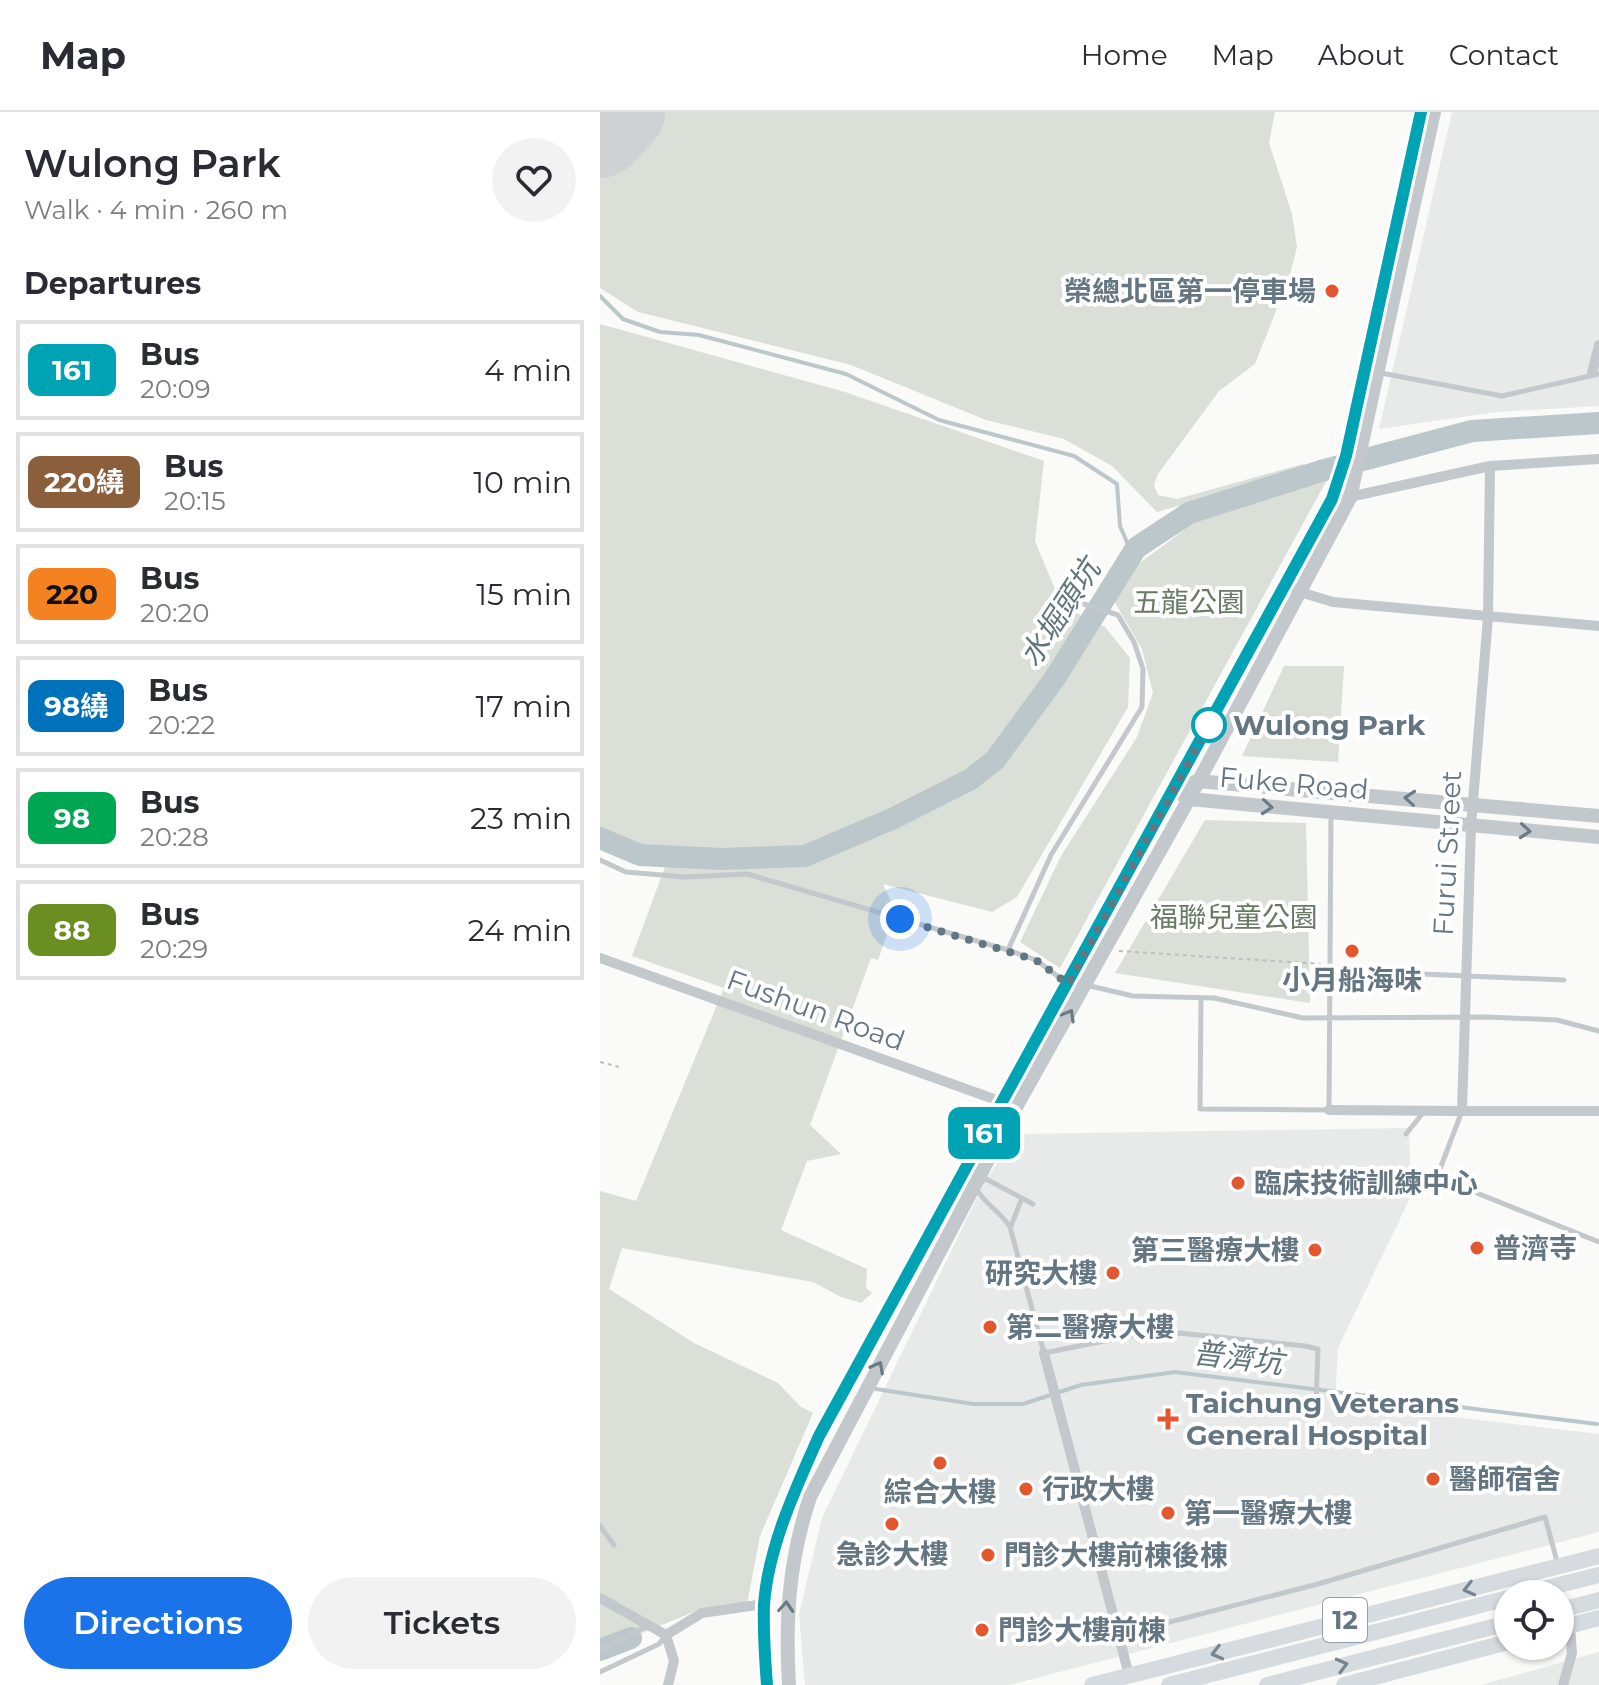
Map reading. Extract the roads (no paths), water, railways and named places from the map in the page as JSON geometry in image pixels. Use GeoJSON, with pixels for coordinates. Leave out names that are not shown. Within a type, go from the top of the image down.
{"type":"FeatureCollection","features":[{"type":"Feature","properties":{"kind":"main road","name":"12"},"geometry":{"type":"LineString","coordinates":[[1092,1685],[1599,1556]]}},
{"type":"Feature","properties":{"kind":"main road"},"geometry":{"type":"LineString","coordinates":[[1574,1581],[1599,1575]]}},
{"type":"Feature","properties":{"kind":"main road"},"geometry":{"type":"LineString","coordinates":[[1574,1606],[1599,1600]]}},
{"type":"Feature","properties":{"kind":"main road","name":"12"},"geometry":{"type":"LineString","coordinates":[[1169,1685],[1494,1602]]}},
{"type":"Feature","properties":{"kind":"main road"},"geometry":{"type":"LineString","coordinates":[[1574,1625],[1599,1618]]}},
{"type":"Feature","properties":{"kind":"main road","name":"12"},"geometry":{"type":"LineString","coordinates":[[1267,1685],[1494,1627]]}},
{"type":"Feature","properties":{"kind":"main road","name":"12"},"geometry":{"type":"LineString","coordinates":[[1344,1685],[1494,1646]]}},
{"type":"Feature","properties":{"kind":"street"},"geometry":{"type":"LineString","coordinates":[[789,1685],[785,1626],[787,1593],[800,1527],[810,1497],[968,1181],[1001,1102],[1332,499],[1346,456],[1421,112]]}},
{"type":"Feature","properties":{"kind":"street"},"geometry":{"type":"LineString","coordinates":[[767,1685],[764,1604],[791,1503],[819,1436],[1106,950],[1350,498],[1380,373],[1434,112]]}},
{"type":"Feature","properties":{"kind":"street"},"geometry":{"type":"LineString","coordinates":[[1595,374],[1599,345]]}},
{"type":"Feature","properties":{"kind":"street"},"geometry":{"type":"LineString","coordinates":[[1332,499],[1350,498],[1490,466],[1599,459]]}},
{"type":"Feature","properties":{"kind":"street","name":"Furui Street"},"geometry":{"type":"LineString","coordinates":[[1462,1111],[1471,826],[1488,617],[1490,466]]}},
{"type":"Feature","properties":{"kind":"street"},"geometry":{"type":"LineString","coordinates":[[1286,584],[1300,592],[1333,602],[1599,626]]}},
{"type":"Feature","properties":{"kind":"street","name":"Fuke Road"},"geometry":{"type":"LineString","coordinates":[[1174,789],[1197,781],[1599,816]]}},
{"type":"Feature","properties":{"kind":"street","name":"Fuke Road"},"geometry":{"type":"LineString","coordinates":[[1174,789],[1189,799],[1599,837]]}},
{"type":"Feature","properties":{"kind":"street","name":"Fushun Road"},"geometry":{"type":"LineString","coordinates":[[600,958],[1016,1107]]}},
{"type":"Feature","properties":{"kind":"street"},"geometry":{"type":"LineString","coordinates":[[1329,1110],[1599,1111]]}},
{"type":"Feature","properties":{"kind":"street"},"geometry":{"type":"LineString","coordinates":[[1044,1353],[1129,1675]]}},
{"type":"Feature","properties":{"kind":"street"},"geometry":{"type":"LineString","coordinates":[[600,1598],[666,1635],[674,1661],[668,1685]]}},
{"type":"Feature","properties":{"kind":"street"},"geometry":{"type":"LineString","coordinates":[[666,1635],[702,1613],[764,1604]]}},
{"type":"Feature","properties":{"kind":"street"},"geometry":{"type":"LineString","coordinates":[[1563,1685],[1570,1660]]}},
{"type":"Feature","properties":{"kind":"lane"},"geometry":{"type":"LineString","coordinates":[[1380,373],[1502,396],[1595,374]]}},
{"type":"Feature","properties":{"kind":"lane"},"geometry":{"type":"LineString","coordinates":[[1008,950],[1051,855],[1142,707],[1143,669],[1134,642],[1118,615],[1084,604]]}},
{"type":"Feature","properties":{"kind":"lane"},"geometry":{"type":"LineString","coordinates":[[1201,998],[1200,1109],[1329,1110],[1331,813]]}},
{"type":"Feature","properties":{"kind":"lane"},"geometry":{"type":"LineString","coordinates":[[600,860],[626,872],[685,877],[747,874],[1008,950],[1036,960],[1068,984],[1133,996],[1201,998],[1303,1018],[1557,1020],[1599,1031]]}},
{"type":"Feature","properties":{"kind":"lane"},"geometry":{"type":"LineString","coordinates":[[1329,970],[1564,980]]}},
{"type":"Feature","properties":{"kind":"lane"},"geometry":{"type":"LineString","coordinates":[[1406,1134],[1424,1111]]}},
{"type":"Feature","properties":{"kind":"lane"},"geometry":{"type":"LineString","coordinates":[[1462,1111],[1437,1177],[1599,1242]]}},
{"type":"Feature","properties":{"kind":"lane"},"geometry":{"type":"LineString","coordinates":[[968,1181],[986,1179],[1033,1204]]}},
{"type":"Feature","properties":{"kind":"lane"},"geometry":{"type":"LineString","coordinates":[[968,1181],[982,1199],[999,1210],[1010,1227],[1044,1353],[1135,1335],[1179,1333],[1305,1346],[1318,1349],[1316,1402]]}},
{"type":"Feature","properties":{"kind":"lane"},"geometry":{"type":"LineString","coordinates":[[1010,1227],[1022,1198]]}},
{"type":"Feature","properties":{"kind":"lane"},"geometry":{"type":"LineString","coordinates":[[1119,1635],[1318,1584],[1545,1517],[1558,1566]]}},
{"type":"Feature","properties":{"kind":"lane"},"geometry":{"type":"LineString","coordinates":[[600,1526],[614,1545]]}},
{"type":"Feature","properties":{"kind":"lane"},"geometry":{"type":"LineString","coordinates":[[600,1650],[648,1625]]}},
{"type":"Feature","properties":{"kind":"lane"},"geometry":{"type":"LineString","coordinates":[[600,1672],[659,1644],[666,1635]]}},
{"type":"Feature","properties":{"kind":"waterway"},"geometry":{"type":"LineString","coordinates":[[600,296],[623,319],[660,332],[699,335],[846,374],[939,420],[1074,456],[1117,484],[1120,526],[1132,554]]}},
{"type":"Feature","properties":{"kind":"waterway","name":"水堀頭坑"},"geometry":{"type":"LineString","coordinates":[[600,838],[640,855],[721,859],[805,856],[894,818],[971,779],[995,760],[1055,678],[1136,548],[1189,513],[1321,471],[1472,431],[1599,423]]}},
{"type":"Feature","properties":{"kind":"waterway","name":"普濟坑"},"geometry":{"type":"LineString","coordinates":[[876,1389],[973,1404],[1023,1404],[1081,1385],[1175,1372],[1597,1424]]}},
{"type":"Feature","properties":{"kind":"waterway"},"geometry":{"type":"LineString","coordinates":[[600,1650],[631,1638]]}},
{"type":"Feature","properties":{"kind":"place","name":"榮總北區第一停車場"},"geometry":{"type":"Point","coordinates":[1332,291]}},
{"type":"Feature","properties":{"kind":"place","name":"Wulong Park"},"geometry":{"type":"Point","coordinates":[1209,725]}},
{"type":"Feature","properties":{"kind":"place","name":"小月船海味"},"geometry":{"type":"Point","coordinates":[1352,951]}},
{"type":"Feature","properties":{"kind":"place","name":"臨床技術訓練中心"},"geometry":{"type":"Point","coordinates":[1238,1183]}},
{"type":"Feature","properties":{"kind":"place","name":"普濟寺"},"geometry":{"type":"Point","coordinates":[1477,1248]}},
{"type":"Feature","properties":{"kind":"place","name":"第三醫療大樓"},"geometry":{"type":"Point","coordinates":[1315,1250]}},
{"type":"Feature","properties":{"kind":"place","name":"研究大樓"},"geometry":{"type":"Point","coordinates":[1113,1273]}},
{"type":"Feature","properties":{"kind":"place","name":"第二醫療大樓"},"geometry":{"type":"Point","coordinates":[990,1327]}},
{"type":"Feature","properties":{"kind":"place","name":"Taichung Veterans General Hospital"},"geometry":{"type":"Point","coordinates":[1168,1419]}},
{"type":"Feature","properties":{"kind":"place","name":"綜合大樓"},"geometry":{"type":"Point","coordinates":[940,1463]}},
{"type":"Feature","properties":{"kind":"place","name":"醫師宿舍"},"geometry":{"type":"Point","coordinates":[1433,1479]}},
{"type":"Feature","properties":{"kind":"place","name":"行政大樓"},"geometry":{"type":"Point","coordinates":[1026,1489]}},
{"type":"Feature","properties":{"kind":"place","name":"第一醫療大樓"},"geometry":{"type":"Point","coordinates":[1168,1513]}},
{"type":"Feature","properties":{"kind":"place","name":"急診大樓"},"geometry":{"type":"Point","coordinates":[892,1524]}},
{"type":"Feature","properties":{"kind":"place","name":"門診大樓前棟後棟"},"geometry":{"type":"Point","coordinates":[988,1555]}},
{"type":"Feature","properties":{"kind":"place","name":"門診大樓前棟"},"geometry":{"type":"Point","coordinates":[982,1630]}},
{"type":"Feature","properties":{"kind":"park label","name":"五龍公園"},"geometry":{"type":"Point","coordinates":[1189,602]}},
{"type":"Feature","properties":{"kind":"park label","name":"福聯兒童公園"},"geometry":{"type":"Point","coordinates":[1234,917]}}]}
